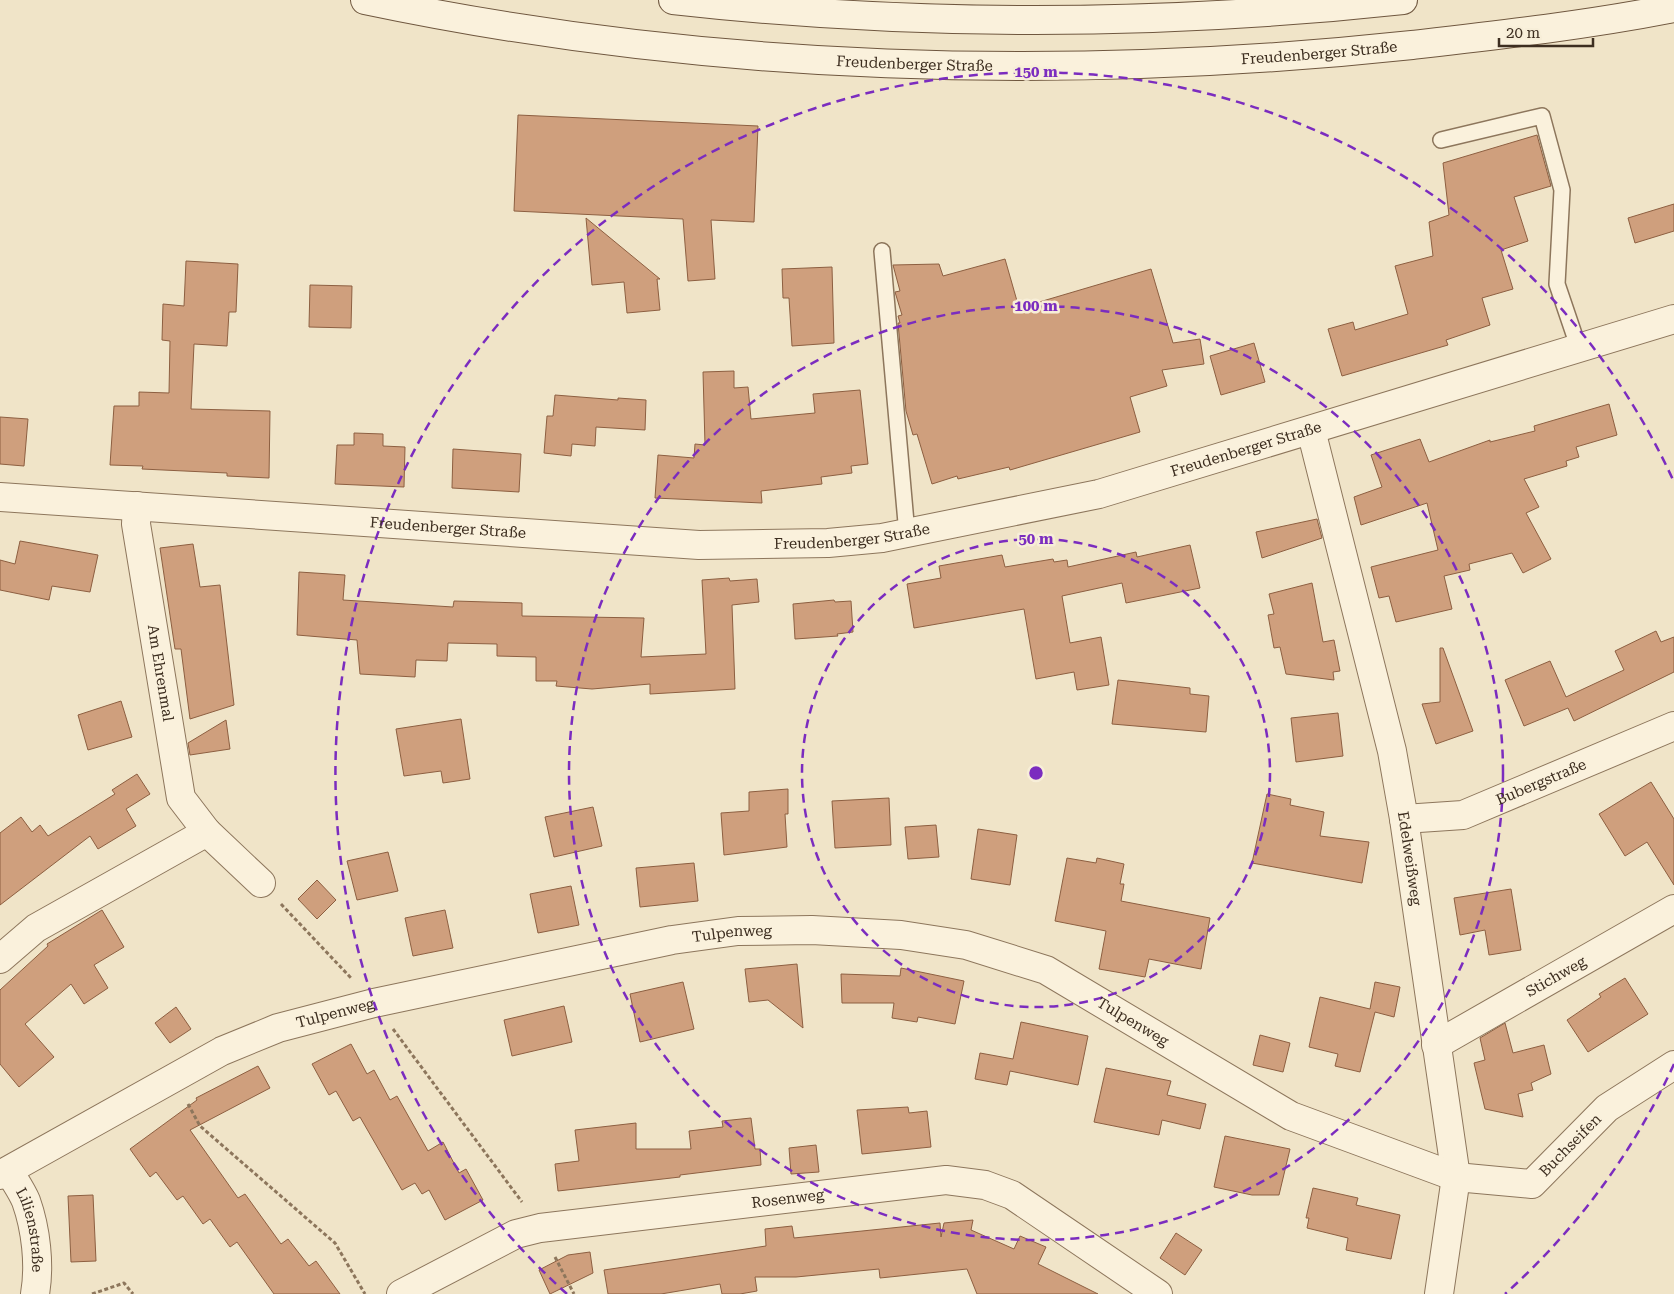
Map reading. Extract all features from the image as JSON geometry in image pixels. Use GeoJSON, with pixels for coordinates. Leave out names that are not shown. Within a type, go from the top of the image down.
{"type":"FeatureCollection","features":[{"type":"Feature","properties":{"kind":"street","name":"Freudenberger Straße"},"geometry":{"type":"LineString","coordinates":[[365,0],[585,38],[716,52],[856,61],[1107,66],[1240,61],[1367,50],[1493,36],[1674,8]]}},
{"type":"Feature","properties":{"kind":"street"},"geometry":{"type":"LineString","coordinates":[[673,0],[861,15],[981,18],[1234,14],[1403,0]]}},
{"type":"Feature","properties":{"kind":"street","name":"Freudenberger Straße"},"geometry":{"type":"LineString","coordinates":[[0,497],[699,545],[828,543],[907,534],[1100,494],[1674,319]]}},
{"type":"Feature","properties":{"kind":"street","name":"Edelweißweg"},"geometry":{"type":"LineString","coordinates":[[1311,430],[1392,752],[1404,819],[1456,1177],[1439,1294]]}},
{"type":"Feature","properties":{"kind":"street","name":"Am Ehrenmal"},"geometry":{"type":"LineString","coordinates":[[136,506],[136,524],[181,798],[207,832],[261,882]]}},
{"type":"Feature","properties":{"kind":"street","name":"Bubergstraße"},"geometry":{"type":"LineString","coordinates":[[1404,819],[1463,815],[1674,726]]}},
{"type":"Feature","properties":{"kind":"street"},"geometry":{"type":"LineString","coordinates":[[0,959],[36,928],[207,832]]}},
{"type":"Feature","properties":{"kind":"street","name":"Stichweg"},"geometry":{"type":"LineString","coordinates":[[1436,1045],[1674,909]]}},
{"type":"Feature","properties":{"kind":"street","name":"Tulpenweg"},"geometry":{"type":"LineString","coordinates":[[4,1173],[174,1077],[222,1052],[278,1028],[374,1003],[663,942],[738,931],[812,930],[901,934],[966,945],[1046,970],[1291,1116],[1456,1177]]}},
{"type":"Feature","properties":{"kind":"street","name":"Buchseifen"},"geometry":{"type":"LineString","coordinates":[[1456,1177],[1532,1184],[1607,1108],[1674,1065]]}},
{"type":"Feature","properties":{"kind":"street","name":"Lilienstraße"},"geometry":{"type":"LineString","coordinates":[[4,1173],[25,1200],[32,1222],[36,1247],[35,1294]]}},
{"type":"Feature","properties":{"kind":"street","name":"Rosenweg"},"geometry":{"type":"LineString","coordinates":[[401,1294],[516,1234],[540,1228],[946,1180],[985,1185],[1012,1195],[1158,1294]]}},
{"type":"Feature","properties":{"kind":"lane"},"geometry":{"type":"LineString","coordinates":[[1440,140],[1542,116],[1562,190],[1557,284],[1579,349]]}},
{"type":"Feature","properties":{"kind":"lane"},"geometry":{"type":"LineString","coordinates":[[882,251],[907,534]]}},
{"type":"Feature","properties":{"kind":"path"},"geometry":{"type":"LineString","coordinates":[[261,882],[374,1003],[540,1228],[574,1294]]}},
{"type":"Feature","properties":{"kind":"path"},"geometry":{"type":"LineString","coordinates":[[174,1077],[200,1126],[335,1243],[365,1294]]}},
{"type":"Feature","properties":{"kind":"path"},"geometry":{"type":"LineString","coordinates":[[92,1294],[124,1283],[133,1294]]}},
{"type":"Feature","properties":{"kind":"building"},"geometry":{"type":"Polygon","coordinates":[[[518,115],[758,126],[754,222],[711,220],[715,279],[688,281],[683,219],[514,211],[518,115]]]}},
{"type":"Feature","properties":{"kind":"building"},"geometry":{"type":"Polygon","coordinates":[[[1537,135],[1551,186],[1514,197],[1528,241],[1501,250],[1513,289],[1482,298],[1490,325],[1446,340],[1448,345],[1342,376],[1328,329],[1353,322],[1355,330],[1408,314],[1395,266],[1433,256],[1429,222],[1449,215],[1443,163],[1537,135]]]}},
{"type":"Feature","properties":{"kind":"building"},"geometry":{"type":"Polygon","coordinates":[[[1674,204],[1674,231],[1635,243],[1628,218],[1674,204]]]}},
{"type":"Feature","properties":{"kind":"building"},"geometry":{"type":"Polygon","coordinates":[[[586,218],[660,279],[657,279],[660,310],[627,313],[624,282],[592,285],[586,218]]]}},
{"type":"Feature","properties":{"kind":"building"},"geometry":{"type":"Polygon","coordinates":[[[1005,259],[1019,308],[1151,269],[1173,343],[1200,339],[1204,364],[1162,370],[1167,386],[1130,397],[1140,432],[1010,470],[1009,467],[958,479],[957,476],[932,484],[917,434],[913,435],[906,411],[898,323],[900,323],[898,316],[902,315],[895,292],[900,291],[893,265],[939,264],[943,276],[1005,259]]]}},
{"type":"Feature","properties":{"kind":"building"},"geometry":{"type":"Polygon","coordinates":[[[186,261],[238,264],[236,312],[229,312],[227,346],[194,344],[191,409],[270,411],[269,478],[227,476],[227,473],[142,469],[143,466],[110,465],[114,406],[139,406],[139,392],[169,393],[170,341],[162,340],[163,304],[184,306],[186,261]]]}},
{"type":"Feature","properties":{"kind":"building"},"geometry":{"type":"Polygon","coordinates":[[[832,267],[834,343],[792,346],[789,298],[783,298],[782,269],[832,267]]]}},
{"type":"Feature","properties":{"kind":"building"},"geometry":{"type":"Polygon","coordinates":[[[310,285],[352,286],[351,328],[309,327],[310,285]]]}},
{"type":"Feature","properties":{"kind":"building"},"geometry":{"type":"Polygon","coordinates":[[[1254,343],[1265,382],[1221,395],[1210,356],[1254,343]]]}},
{"type":"Feature","properties":{"kind":"building"},"geometry":{"type":"Polygon","coordinates":[[[734,371],[734,388],[748,387],[751,419],[815,413],[813,394],[860,390],[868,464],[851,466],[852,473],[821,477],[822,484],[761,491],[762,503],[655,498],[658,455],[694,458],[695,444],[705,445],[703,372],[734,371]]]}},
{"type":"Feature","properties":{"kind":"building"},"geometry":{"type":"Polygon","coordinates":[[[555,395],[618,400],[618,398],[646,400],[645,430],[596,427],[595,446],[572,444],[571,456],[544,453],[547,416],[553,416],[555,395]]]}},
{"type":"Feature","properties":{"kind":"building"},"geometry":{"type":"Polygon","coordinates":[[[1609,404],[1617,435],[1576,447],[1579,457],[1566,461],[1567,466],[1524,479],[1539,507],[1526,513],[1551,559],[1523,573],[1512,553],[1469,564],[1470,570],[1444,576],[1452,609],[1396,622],[1389,596],[1379,598],[1371,567],[1438,550],[1427,503],[1361,525],[1354,497],[1382,487],[1371,455],[1420,439],[1429,462],[1490,440],[1490,442],[1535,431],[1534,426],[1609,404]]]}},
{"type":"Feature","properties":{"kind":"building"},"geometry":{"type":"Polygon","coordinates":[[[0,417],[28,419],[24,466],[0,464],[0,417]]]}},
{"type":"Feature","properties":{"kind":"building"},"geometry":{"type":"Polygon","coordinates":[[[354,433],[383,434],[383,446],[405,447],[404,487],[335,484],[337,445],[354,445],[354,433]]]}},
{"type":"Feature","properties":{"kind":"building"},"geometry":{"type":"Polygon","coordinates":[[[453,449],[521,454],[519,492],[452,488],[453,449]]]}},
{"type":"Feature","properties":{"kind":"building"},"geometry":{"type":"Polygon","coordinates":[[[1317,519],[1322,538],[1262,558],[1256,532],[1317,519]]]}},
{"type":"Feature","properties":{"kind":"building"},"geometry":{"type":"Polygon","coordinates":[[[20,541],[98,555],[90,592],[52,586],[49,600],[0,590],[0,560],[15,564],[20,541]]]}},
{"type":"Feature","properties":{"kind":"building"},"geometry":{"type":"Polygon","coordinates":[[[193,544],[200,587],[220,585],[234,705],[190,719],[181,649],[175,649],[160,548],[193,544]]]}},
{"type":"Feature","properties":{"kind":"building"},"geometry":{"type":"Polygon","coordinates":[[[1190,545],[1200,588],[1126,603],[1122,583],[1062,596],[1070,643],[1101,637],[1109,685],[1077,690],[1074,672],[1036,679],[1024,609],[914,628],[907,584],[941,578],[939,566],[1002,555],[1005,567],[1053,559],[1054,562],[1067,560],[1068,567],[1136,552],[1137,557],[1190,545]]]}},
{"type":"Feature","properties":{"kind":"building"},"geometry":{"type":"Polygon","coordinates":[[[299,572],[345,575],[343,600],[453,607],[454,601],[522,603],[522,616],[644,618],[641,657],[706,654],[702,580],[729,578],[730,581],[757,579],[759,602],[732,605],[735,689],[650,694],[650,684],[592,689],[556,686],[557,681],[536,681],[536,657],[497,656],[497,644],[448,643],[447,661],[416,660],[415,677],[360,674],[357,640],[297,635],[299,572]]]}},
{"type":"Feature","properties":{"kind":"building"},"geometry":{"type":"Polygon","coordinates":[[[1312,583],[1323,642],[1334,640],[1340,671],[1333,672],[1334,680],[1286,674],[1280,647],[1274,648],[1268,615],[1274,614],[1269,594],[1312,583]]]}},
{"type":"Feature","properties":{"kind":"building"},"geometry":{"type":"Polygon","coordinates":[[[834,600],[835,602],[851,601],[853,632],[837,634],[838,636],[795,639],[793,604],[834,600]]]}},
{"type":"Feature","properties":{"kind":"building"},"geometry":{"type":"Polygon","coordinates":[[[1656,631],[1661,642],[1674,637],[1674,672],[1574,721],[1568,708],[1524,726],[1505,680],[1550,661],[1566,697],[1624,670],[1615,651],[1656,631]]]}},
{"type":"Feature","properties":{"kind":"building"},"geometry":{"type":"Polygon","coordinates":[[[1440,648],[1443,648],[1473,731],[1436,744],[1422,704],[1440,702],[1440,648]]]}},
{"type":"Feature","properties":{"kind":"building"},"geometry":{"type":"Polygon","coordinates":[[[1118,680],[1190,688],[1190,694],[1209,696],[1206,732],[1112,724],[1118,680]]]}},
{"type":"Feature","properties":{"kind":"building"},"geometry":{"type":"Polygon","coordinates":[[[121,701],[132,737],[88,750],[78,715],[121,701]]]}},
{"type":"Feature","properties":{"kind":"building"},"geometry":{"type":"Polygon","coordinates":[[[1338,713],[1343,756],[1296,762],[1291,718],[1338,713]]]}},
{"type":"Feature","properties":{"kind":"building"},"geometry":{"type":"Polygon","coordinates":[[[461,719],[470,779],[443,783],[441,771],[404,776],[396,729],[461,719]]]}},
{"type":"Feature","properties":{"kind":"building"},"geometry":{"type":"Polygon","coordinates":[[[226,720],[230,749],[190,755],[188,743],[226,720]]]}},
{"type":"Feature","properties":{"kind":"building"},"geometry":{"type":"Polygon","coordinates":[[[137,774],[150,794],[126,809],[136,826],[98,849],[90,836],[0,905],[0,833],[21,817],[32,832],[40,825],[48,836],[115,794],[112,790],[137,774]]]}},
{"type":"Feature","properties":{"kind":"building"},"geometry":{"type":"Polygon","coordinates":[[[1651,782],[1674,819],[1674,885],[1647,842],[1625,856],[1599,814],[1651,782]]]}},
{"type":"Feature","properties":{"kind":"building"},"geometry":{"type":"Polygon","coordinates":[[[788,789],[788,814],[785,814],[787,847],[724,855],[721,813],[749,811],[749,792],[788,789]]]}},
{"type":"Feature","properties":{"kind":"building"},"geometry":{"type":"Polygon","coordinates":[[[1267,794],[1291,799],[1290,805],[1324,812],[1320,836],[1369,842],[1362,883],[1252,863],[1267,794]]]}},
{"type":"Feature","properties":{"kind":"building"},"geometry":{"type":"Polygon","coordinates":[[[889,798],[891,845],[835,848],[832,801],[889,798]]]}},
{"type":"Feature","properties":{"kind":"building"},"geometry":{"type":"Polygon","coordinates":[[[593,807],[602,846],[554,857],[545,817],[593,807]]]}},
{"type":"Feature","properties":{"kind":"building"},"geometry":{"type":"Polygon","coordinates":[[[936,825],[939,857],[908,859],[905,827],[936,825]]]}},
{"type":"Feature","properties":{"kind":"building"},"geometry":{"type":"Polygon","coordinates":[[[978,829],[1017,835],[1010,885],[971,879],[978,829]]]}},
{"type":"Feature","properties":{"kind":"building"},"geometry":{"type":"Polygon","coordinates":[[[388,852],[398,891],[357,900],[347,861],[388,852]]]}},
{"type":"Feature","properties":{"kind":"building"},"geometry":{"type":"Polygon","coordinates":[[[1067,858],[1096,863],[1097,858],[1124,864],[1120,884],[1124,884],[1121,901],[1210,918],[1201,969],[1149,959],[1145,977],[1099,969],[1106,931],[1055,921],[1067,858]]]}},
{"type":"Feature","properties":{"kind":"building"},"geometry":{"type":"Polygon","coordinates":[[[694,863],[698,901],[640,907],[636,868],[694,863]]]}},
{"type":"Feature","properties":{"kind":"building"},"geometry":{"type":"Polygon","coordinates":[[[317,880],[336,900],[317,919],[298,899],[317,880]]]}},
{"type":"Feature","properties":{"kind":"building"},"geometry":{"type":"Polygon","coordinates":[[[571,886],[579,925],[538,933],[530,894],[571,886]]]}},
{"type":"Feature","properties":{"kind":"building"},"geometry":{"type":"Polygon","coordinates":[[[1511,889],[1521,950],[1489,955],[1485,930],[1460,935],[1454,898],[1511,889]]]}},
{"type":"Feature","properties":{"kind":"building"},"geometry":{"type":"Polygon","coordinates":[[[102,910],[124,947],[94,965],[108,988],[84,1004],[71,984],[25,1024],[54,1057],[19,1087],[0,1064],[0,990],[48,946],[47,944],[102,910]]]}},
{"type":"Feature","properties":{"kind":"building"},"geometry":{"type":"Polygon","coordinates":[[[445,910],[453,948],[413,956],[405,918],[445,910]]]}},
{"type":"Feature","properties":{"kind":"building"},"geometry":{"type":"Polygon","coordinates":[[[797,964],[803,1028],[768,1000],[749,1002],[745,969],[797,964]]]}},
{"type":"Feature","properties":{"kind":"building"},"geometry":{"type":"Polygon","coordinates":[[[901,968],[964,981],[955,1024],[918,1017],[917,1022],[892,1018],[894,1003],[842,1003],[841,974],[900,976],[901,968]]]}},
{"type":"Feature","properties":{"kind":"building"},"geometry":{"type":"Polygon","coordinates":[[[1625,978],[1648,1014],[1588,1052],[1567,1020],[1601,997],[1599,994],[1625,978]]]}},
{"type":"Feature","properties":{"kind":"building"},"geometry":{"type":"Polygon","coordinates":[[[683,982],[694,1029],[640,1042],[630,994],[683,982]]]}},
{"type":"Feature","properties":{"kind":"building"},"geometry":{"type":"Polygon","coordinates":[[[1375,982],[1400,987],[1394,1017],[1375,1012],[1360,1072],[1335,1066],[1338,1054],[1309,1047],[1320,997],[1370,1009],[1375,982]]]}},
{"type":"Feature","properties":{"kind":"building"},"geometry":{"type":"Polygon","coordinates":[[[564,1006],[572,1042],[512,1056],[504,1020],[564,1006]]]}},
{"type":"Feature","properties":{"kind":"building"},"geometry":{"type":"Polygon","coordinates":[[[176,1007],[191,1029],[170,1043],[155,1023],[176,1007]]]}},
{"type":"Feature","properties":{"kind":"building"},"geometry":{"type":"Polygon","coordinates":[[[1021,1022],[1088,1036],[1078,1085],[1010,1071],[1007,1085],[975,1079],[980,1053],[1013,1059],[1021,1022]]]}},
{"type":"Feature","properties":{"kind":"building"},"geometry":{"type":"Polygon","coordinates":[[[1505,1023],[1513,1053],[1544,1045],[1551,1074],[1531,1083],[1533,1090],[1518,1094],[1523,1117],[1485,1109],[1474,1063],[1485,1060],[1480,1038],[1505,1023]]]}},
{"type":"Feature","properties":{"kind":"building"},"geometry":{"type":"Polygon","coordinates":[[[1260,1035],[1290,1043],[1283,1072],[1253,1065],[1260,1035]]]}},
{"type":"Feature","properties":{"kind":"building"},"geometry":{"type":"Polygon","coordinates":[[[351,1044],[367,1074],[374,1070],[390,1100],[397,1096],[428,1151],[443,1142],[459,1173],[466,1169],[483,1200],[445,1220],[429,1190],[422,1194],[415,1183],[402,1190],[360,1117],[353,1121],[336,1091],[329,1095],[312,1064],[351,1044]]]}},
{"type":"Feature","properties":{"kind":"building"},"geometry":{"type":"Polygon","coordinates":[[[258,1066],[270,1088],[190,1130],[238,1198],[245,1194],[281,1244],[288,1239],[309,1266],[316,1261],[340,1294],[274,1294],[237,1242],[230,1247],[210,1219],[203,1224],[183,1196],[177,1200],[156,1172],[150,1177],[130,1149],[197,1100],[196,1098],[258,1066]]]}},
{"type":"Feature","properties":{"kind":"building"},"geometry":{"type":"Polygon","coordinates":[[[1106,1068],[1171,1081],[1167,1095],[1206,1104],[1200,1129],[1162,1120],[1159,1135],[1094,1122],[1106,1068]]]}},
{"type":"Feature","properties":{"kind":"building"},"geometry":{"type":"Polygon","coordinates":[[[908,1107],[909,1113],[927,1111],[931,1147],[862,1154],[857,1110],[908,1107]]]}},
{"type":"Feature","properties":{"kind":"building"},"geometry":{"type":"Polygon","coordinates":[[[751,1118],[755,1149],[760,1149],[761,1165],[680,1175],[680,1177],[558,1191],[555,1164],[579,1161],[575,1130],[636,1123],[636,1149],[691,1149],[689,1131],[723,1127],[722,1121],[751,1118]]]}},
{"type":"Feature","properties":{"kind":"building"},"geometry":{"type":"Polygon","coordinates":[[[1225,1136],[1290,1149],[1279,1195],[1252,1195],[1214,1187],[1225,1136]]]}},
{"type":"Feature","properties":{"kind":"building"},"geometry":{"type":"Polygon","coordinates":[[[816,1145],[819,1172],[791,1174],[789,1148],[816,1145]]]}},
{"type":"Feature","properties":{"kind":"building"},"geometry":{"type":"Polygon","coordinates":[[[1313,1188],[1358,1198],[1356,1205],[1400,1215],[1391,1259],[1346,1250],[1348,1238],[1307,1228],[1309,1218],[1306,1218],[1313,1188]]]}},
{"type":"Feature","properties":{"kind":"building"},"geometry":{"type":"Polygon","coordinates":[[[93,1195],[96,1261],[71,1262],[68,1196],[93,1195]]]}},
{"type":"Feature","properties":{"kind":"building"},"geometry":{"type":"Polygon","coordinates":[[[973,1220],[971,1230],[1014,1249],[1020,1236],[1046,1247],[1038,1264],[1098,1294],[977,1294],[967,1269],[880,1278],[879,1269],[796,1277],[755,1277],[757,1291],[740,1294],[722,1294],[720,1284],[661,1294],[608,1294],[604,1270],[766,1246],[765,1229],[792,1226],[794,1238],[940,1223],[941,1237],[944,1223],[973,1220]]]}},
{"type":"Feature","properties":{"kind":"building"},"geometry":{"type":"Polygon","coordinates":[[[1176,1233],[1202,1250],[1185,1275],[1160,1258],[1176,1233]]]}},
{"type":"Feature","properties":{"kind":"building"},"geometry":{"type":"Polygon","coordinates":[[[590,1252],[593,1273],[550,1294],[539,1270],[568,1255],[590,1252]]]}}]}
